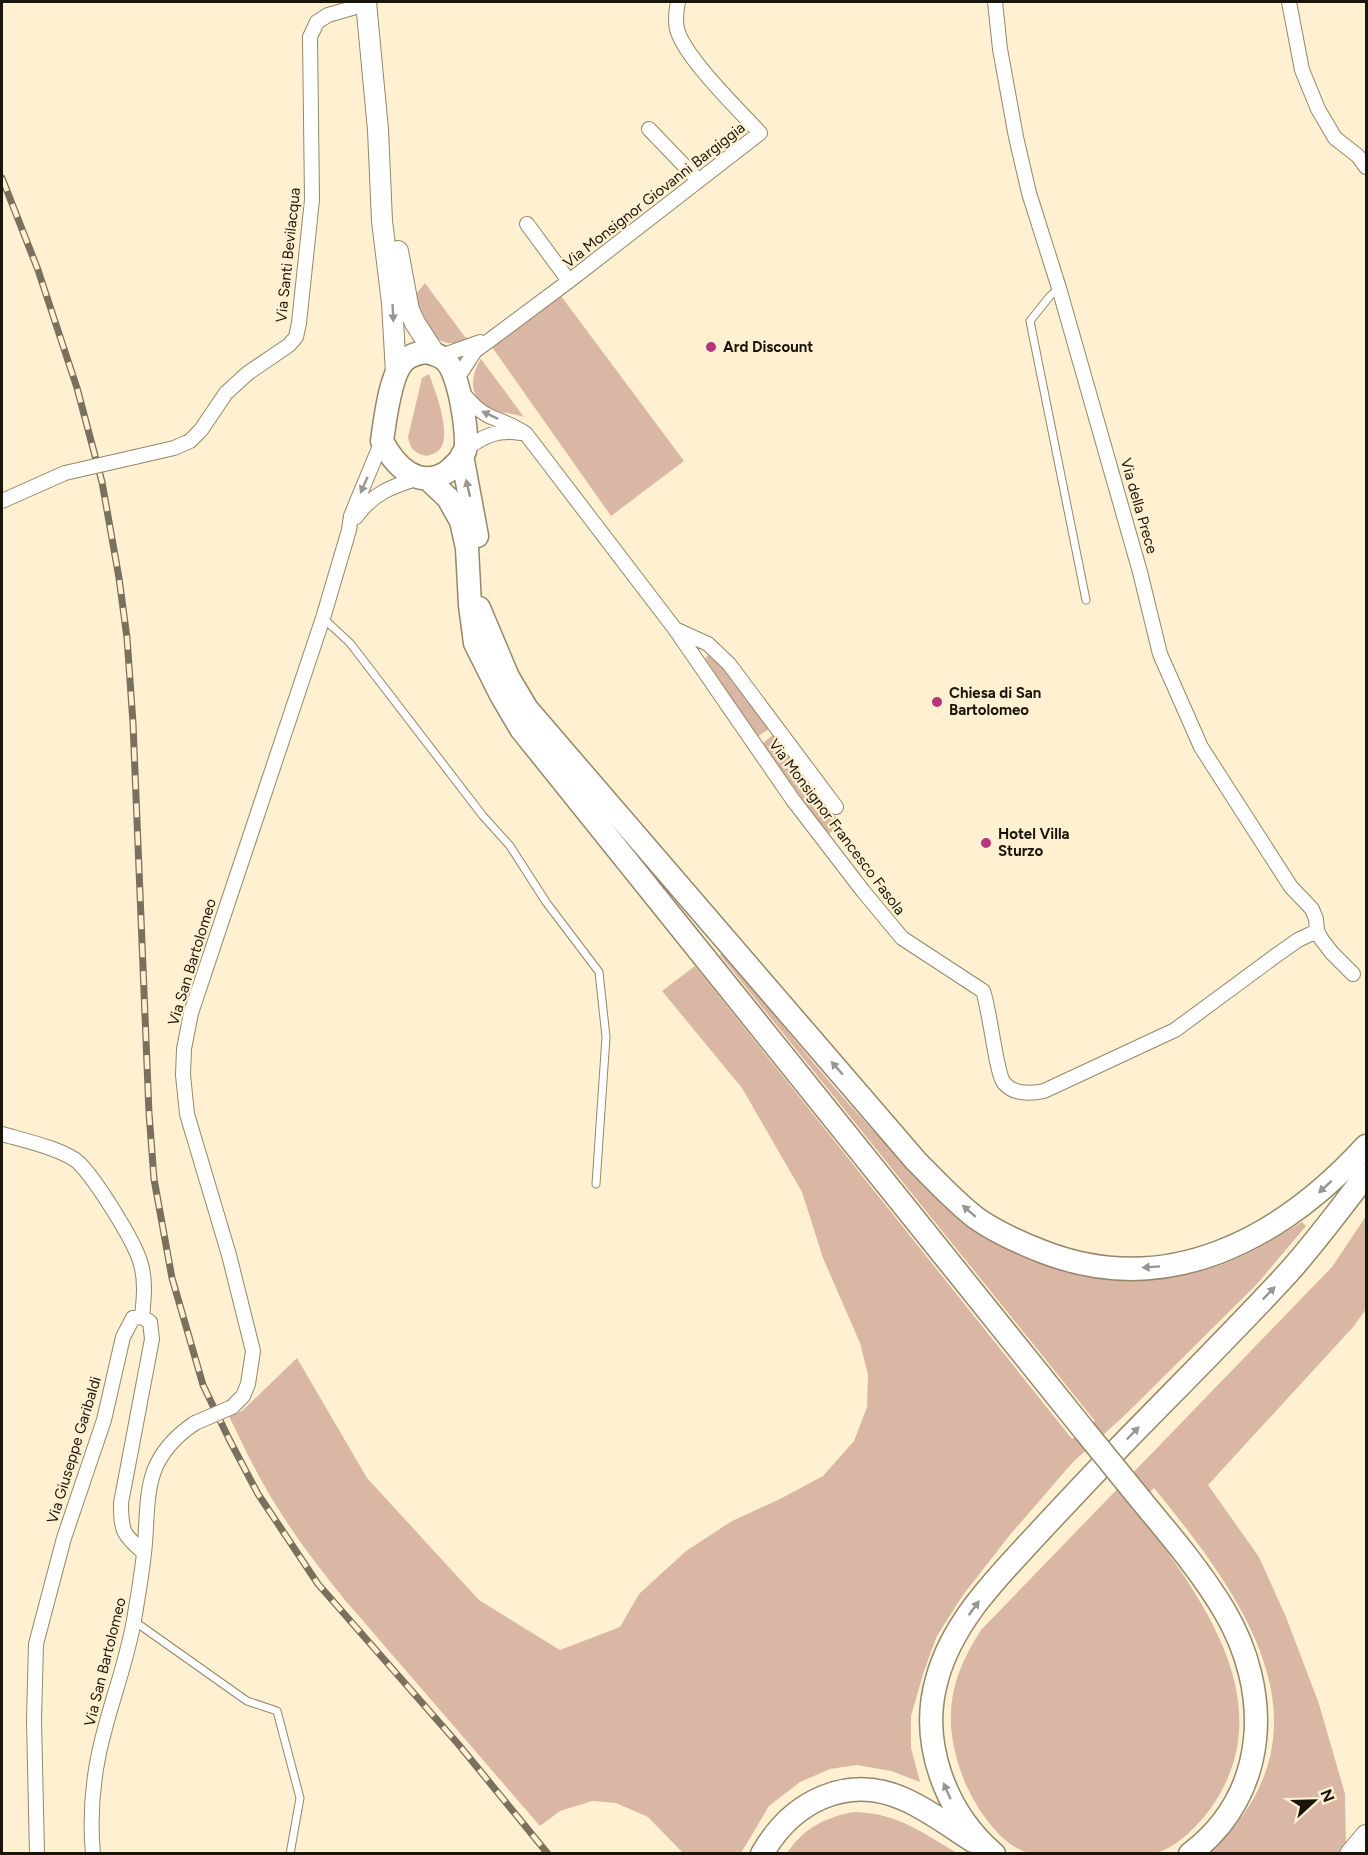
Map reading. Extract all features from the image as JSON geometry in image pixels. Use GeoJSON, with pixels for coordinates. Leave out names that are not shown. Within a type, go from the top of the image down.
{"type":"FeatureCollection","features":[{"type":"Feature","properties":{"kind":"main road"},"geometry":{"type":"LineString","coordinates":[[366,3],[396,373],[382,441],[396,463],[424,479],[448,498],[461,521],[467,548],[471,625],[475,642],[521,729],[1184,1552],[1224,1611],[1248,1668],[1256,1725],[1254,1754],[1246,1784],[1221,1823],[1190,1854]]}},
{"type":"Feature","properties":{"kind":"main road"},"geometry":{"type":"LineString","coordinates":[[378,130],[409,310],[415,323],[438,355],[451,367],[458,385],[464,419],[464,470],[476,528],[479,608],[487,666]]}},
{"type":"Feature","properties":{"kind":"main road"},"geometry":{"type":"LineString","coordinates":[[396,373],[405,360],[419,352],[438,355]]}},
{"type":"Feature","properties":{"kind":"main road"},"geometry":{"type":"LineString","coordinates":[[424,479],[449,471],[464,453]]}},
{"type":"Feature","properties":{"kind":"main road"},"geometry":{"type":"LineString","coordinates":[[479,608],[508,677],[527,709],[916,1161],[976,1218],[1012,1239],[1056,1257],[1086,1265],[1153,1268],[1197,1260],[1239,1245],[1277,1224],[1312,1199],[1366,1146]]}},
{"type":"Feature","properties":{"kind":"main road"},"geometry":{"type":"LineString","coordinates":[[993,1854],[967,1826],[944,1785],[935,1759],[931,1729],[937,1679],[957,1632],[997,1578],[1288,1272],[1366,1175]]}},
{"type":"Feature","properties":{"kind":"main road"},"geometry":{"type":"LineString","coordinates":[[762,1854],[772,1836],[802,1807],[821,1797],[843,1791],[866,1789],[894,1795],[927,1810],[993,1854]]}},
{"type":"Feature","properties":{"kind":"main road"},"geometry":{"type":"LineString","coordinates":[[1350,1854],[1366,1835]]}},
{"type":"Feature","properties":{"kind":"street","name":"Via Monsignor Giovanni Bargiggia"},"geometry":{"type":"LineString","coordinates":[[495,335],[760,134],[688,52],[677,30],[675,17],[678,2]]}},
{"type":"Feature","properties":{"kind":"street","name":"Via della Prece"},"geometry":{"type":"LineString","coordinates":[[995,2],[1000,49],[1029,193],[1059,288],[1140,572],[1160,654],[1201,747],[1291,887],[1312,909],[1317,931],[1332,953],[1353,974]]}},
{"type":"Feature","properties":{"kind":"street"},"geometry":{"type":"LineString","coordinates":[[1289,2],[1302,70],[1318,109],[1335,138],[1358,156],[1366,167]]}},
{"type":"Feature","properties":{"kind":"street","name":"Via Santi Bevilacqua"},"geometry":{"type":"LineString","coordinates":[[2,501],[65,473],[174,448],[190,441],[201,430],[226,393],[248,373],[296,338],[312,200],[310,37],[317,22],[328,15],[366,3]]}},
{"type":"Feature","properties":{"kind":"street"},"geometry":{"type":"LineString","coordinates":[[648,129],[698,180]]}},
{"type":"Feature","properties":{"kind":"street"},"geometry":{"type":"LineString","coordinates":[[527,224],[569,281]]}},
{"type":"Feature","properties":{"kind":"street"},"geometry":{"type":"LineString","coordinates":[[438,355],[472,346],[495,335]]}},
{"type":"Feature","properties":{"kind":"street"},"geometry":{"type":"LineString","coordinates":[[495,335],[475,351],[458,385],[484,413],[517,427],[526,434]]}},
{"type":"Feature","properties":{"kind":"street"},"geometry":{"type":"LineString","coordinates":[[464,453],[486,435],[510,431],[526,434]]}},
{"type":"Feature","properties":{"kind":"street","name":"Via Monsignor Francesco Fasola"},"geometry":{"type":"LineString","coordinates":[[526,434],[675,629],[793,800],[862,891],[902,938],[983,991],[989,1005],[1002,1080],[1013,1089],[1027,1093],[1044,1090],[1175,1030],[1298,940],[1317,931]]}},
{"type":"Feature","properties":{"kind":"street"},"geometry":{"type":"LineString","coordinates":[[349,530],[351,516],[382,441]]}},
{"type":"Feature","properties":{"kind":"street"},"geometry":{"type":"LineString","coordinates":[[349,530],[362,508],[376,496],[394,485],[424,479]]}},
{"type":"Feature","properties":{"kind":"street","name":"Via San Bartolomeo"},"geometry":{"type":"LineString","coordinates":[[93,1854],[92,1801],[98,1757],[134,1621],[144,1553],[150,1484],[154,1471],[166,1448],[184,1430],[232,1407],[243,1396],[251,1373],[253,1351],[229,1255],[187,1114],[183,1075],[184,1049],[191,1013],[349,530]]}},
{"type":"Feature","properties":{"kind":"street"},"geometry":{"type":"LineString","coordinates":[[675,629],[708,644],[729,664],[836,807]]}},
{"type":"Feature","properties":{"kind":"street"},"geometry":{"type":"LineString","coordinates":[[2,1134],[53,1149],[78,1162],[105,1198],[134,1246],[141,1263],[145,1290],[142,1317],[150,1322],[152,1339],[121,1503],[121,1522],[125,1536],[144,1553]]}},
{"type":"Feature","properties":{"kind":"street","name":"Via Giuseppe Garibaldi"},"geometry":{"type":"LineString","coordinates":[[37,1854],[34,1720],[36,1644],[64,1538],[104,1420],[123,1337],[130,1321],[138,1316],[142,1317]]}},
{"type":"Feature","properties":{"kind":"lane"},"geometry":{"type":"LineString","coordinates":[[1059,288],[1030,321],[1086,600]]}},
{"type":"Feature","properties":{"kind":"lane"},"geometry":{"type":"LineString","coordinates":[[322,618],[350,643],[483,816],[510,846],[546,902],[599,972],[606,1037],[596,1184]]}},
{"type":"Feature","properties":{"kind":"lane"},"geometry":{"type":"LineString","coordinates":[[134,1621],[247,1701],[277,1711],[300,1798],[290,1854]]}},
{"type":"Feature","properties":{"kind":"shaded area"},"geometry":{"type":"Polygon","coordinates":[[[425,283],[465,337],[472,339],[447,343],[433,335],[416,308],[416,295],[425,283]]]}},
{"type":"Feature","properties":{"kind":"shaded area"},"geometry":{"type":"Polygon","coordinates":[[[561,296],[684,461],[611,516],[492,347],[561,296]]]}},
{"type":"Feature","properties":{"kind":"shaded area"},"geometry":{"type":"Polygon","coordinates":[[[481,359],[524,417],[491,409],[478,399],[473,380],[481,359]]]}},
{"type":"Feature","properties":{"kind":"shaded area"},"geometry":{"type":"Polygon","coordinates":[[[429,374],[441,412],[444,433],[440,449],[427,456],[414,450],[408,437],[422,378],[429,374]]]}},
{"type":"Feature","properties":{"kind":"shaded area"},"geometry":{"type":"Polygon","coordinates":[[[709,655],[726,669],[769,729],[757,737],[705,658],[709,655]]]}},
{"type":"Feature","properties":{"kind":"shaded area"},"geometry":{"type":"Polygon","coordinates":[[[774,734],[842,825],[828,834],[762,744],[774,734]]]}},
{"type":"Feature","properties":{"kind":"shaded area"},"geometry":{"type":"Polygon","coordinates":[[[723,952],[831,1084],[889,1147],[919,1177],[985,1235],[1024,1257],[1084,1274],[1148,1279],[1210,1269],[1263,1246],[1302,1222],[1306,1226],[1257,1284],[1124,1416],[1073,1462],[1009,1536],[963,1595],[937,1636],[911,1716],[911,1748],[920,1782],[891,1771],[857,1765],[830,1769],[800,1782],[769,1806],[741,1853],[683,1853],[648,1817],[616,1803],[592,1801],[560,1811],[540,1826],[322,1571],[269,1494],[229,1416],[242,1411],[297,1358],[367,1478],[479,1600],[560,1650],[620,1627],[639,1594],[686,1551],[732,1521],[823,1476],[854,1441],[867,1407],[868,1375],[860,1343],[823,1258],[802,1192],[742,1088],[662,991],[695,966],[1072,1439],[1095,1421],[720,955],[723,952]]]}},
{"type":"Feature","properties":{"kind":"shaded area"},"geometry":{"type":"Polygon","coordinates":[[[1366,1216],[1366,1309],[1354,1326],[1208,1485],[1259,1557],[1286,1617],[1319,1704],[1345,1794],[1346,1849],[1341,1854],[1209,1853],[1249,1807],[1269,1760],[1274,1713],[1265,1666],[1246,1620],[1219,1574],[1154,1488],[1132,1509],[1158,1540],[1200,1601],[1227,1658],[1236,1688],[1239,1718],[1237,1748],[1228,1778],[1211,1808],[1194,1828],[1172,1846],[1156,1853],[1041,1854],[1029,1853],[1018,1848],[996,1832],[971,1796],[955,1752],[951,1716],[952,1698],[970,1648],[981,1630],[1332,1267],[1366,1216]]]}},
{"type":"Feature","properties":{"kind":"shaded area"},"geometry":{"type":"Polygon","coordinates":[[[854,1812],[884,1816],[909,1825],[957,1853],[787,1853],[800,1837],[816,1825],[854,1812]]]}},
{"type":"Feature","properties":{"kind":"railway"},"geometry":{"type":"LineString","coordinates":[[2,178],[38,270],[77,388],[102,482],[119,578],[127,638],[133,723],[149,1113],[154,1179],[172,1278],[203,1385],[258,1494],[318,1584],[459,1745],[548,1854]]}},
{"type":"Feature","properties":{"kind":"place","name":"Ard Discount"},"geometry":{"type":"Point","coordinates":[711,347]}},
{"type":"Feature","properties":{"kind":"place","name":"Chiesa di San Bartolomeo"},"geometry":{"type":"Point","coordinates":[937,702]}},
{"type":"Feature","properties":{"kind":"place","name":"Hotel Villa Sturzo"},"geometry":{"type":"Point","coordinates":[986,843]}}]}
